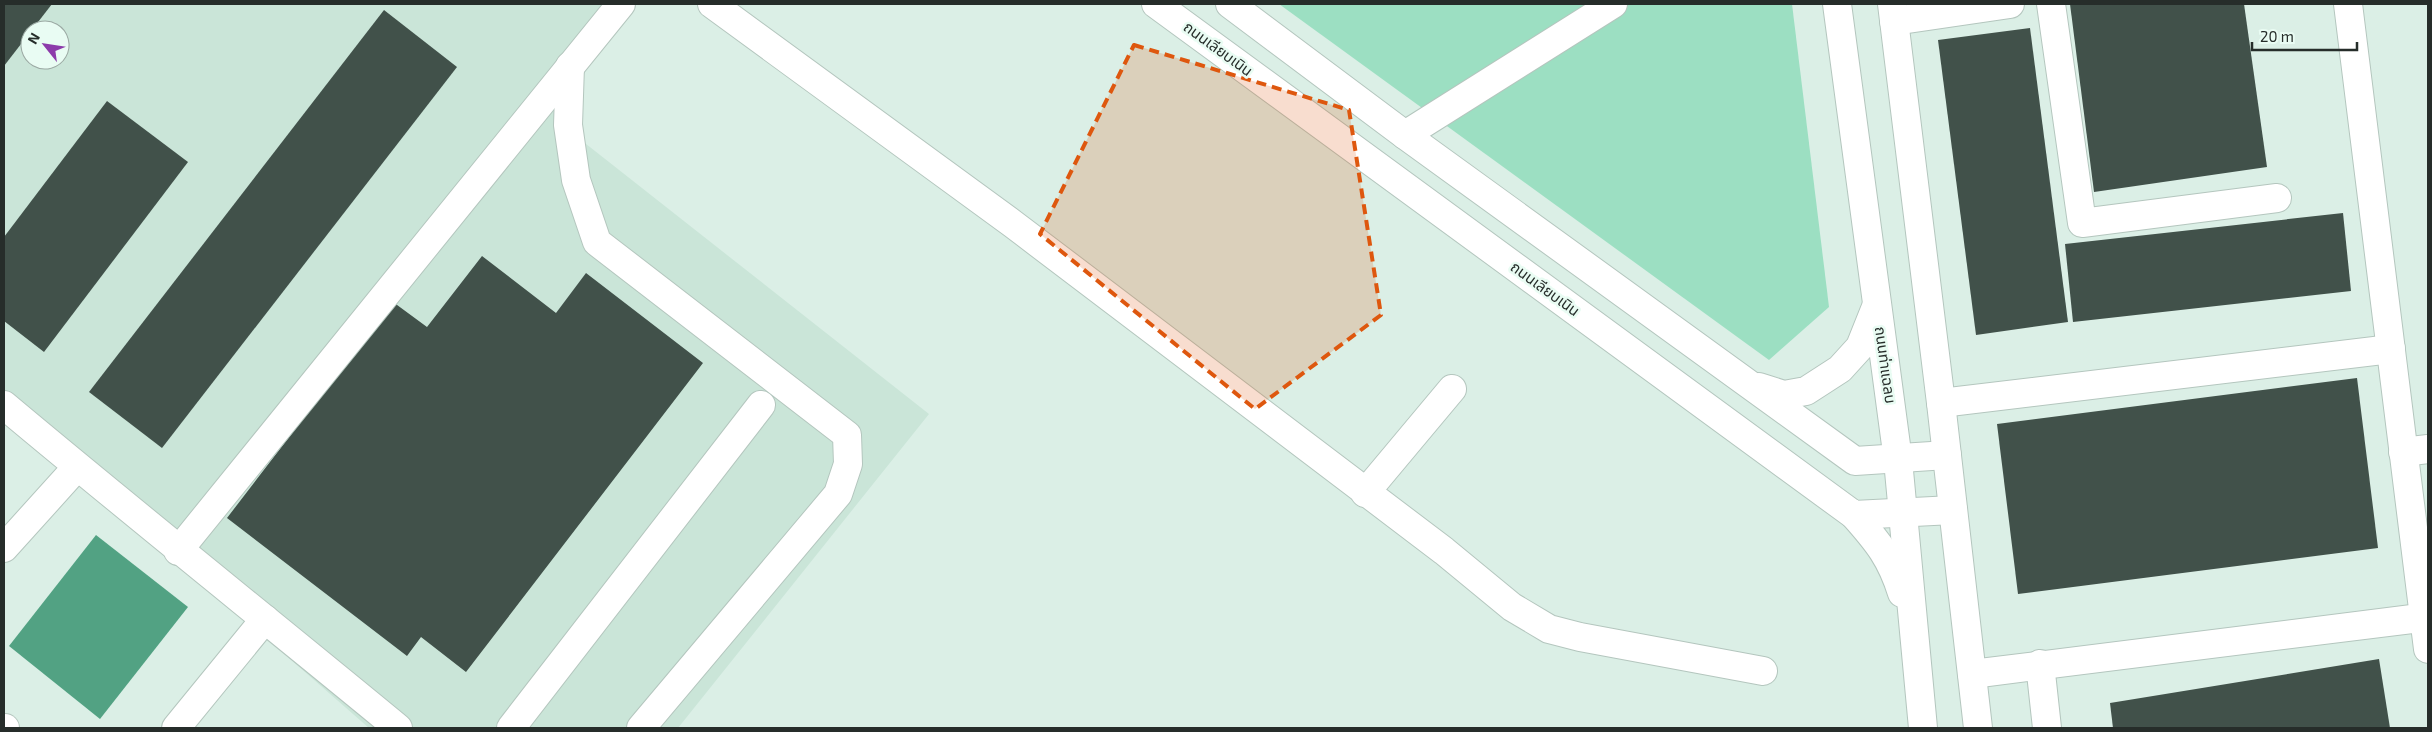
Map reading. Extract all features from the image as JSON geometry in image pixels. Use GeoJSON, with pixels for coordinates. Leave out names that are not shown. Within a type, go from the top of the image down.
{"type":"FeatureCollection","features":[{"type":"Feature","properties":{"kind":"main road"},"geometry":{"type":"LineString","coordinates":[[178,551],[621,4]]}},
{"type":"Feature","properties":{"kind":"main road"},"geometry":{"type":"LineString","coordinates":[[712,4],[1013,224],[1365,493],[1444,551],[1512,607],[1549,629],[1580,637],[1763,671]]}},
{"type":"Feature","properties":{"kind":"main road","name":"ถนนเลียบเนิน"},"geometry":{"type":"LineString","coordinates":[[1156,4],[1854,515],[1882,546],[1897,577],[1914,632]]}},
{"type":"Feature","properties":{"kind":"main road"},"geometry":{"type":"LineString","coordinates":[[1230,4],[1405,135],[1856,461],[1947,456]]}},
{"type":"Feature","properties":{"kind":"main road"},"geometry":{"type":"LineString","coordinates":[[1405,135],[1613,4]]}},
{"type":"Feature","properties":{"kind":"main road","name":"ถนนท่าแฉลบ"},"geometry":{"type":"LineString","coordinates":[[1837,4],[1898,460],[1923,728]]}},
{"type":"Feature","properties":{"kind":"main road"},"geometry":{"type":"LineString","coordinates":[[1978,728],[1941,403],[1893,12],[2010,4]]}},
{"type":"Feature","properties":{"kind":"main road"},"geometry":{"type":"LineString","coordinates":[[2051,4],[2082,223],[2277,198]]}},
{"type":"Feature","properties":{"kind":"main road"},"geometry":{"type":"LineString","coordinates":[[2348,4],[2391,349],[2416,451],[2428,649]]}},
{"type":"Feature","properties":{"kind":"main road"},"geometry":{"type":"LineString","coordinates":[[570,66],[568,125],[573,162],[576,180],[598,242],[847,435],[848,464],[838,494],[641,728]]}},
{"type":"Feature","properties":{"kind":"main road"},"geometry":{"type":"LineString","coordinates":[[1748,384],[1784,395],[1806,391],[1840,369],[1860,347],[1877,304]]}},
{"type":"Feature","properties":{"kind":"main road"},"geometry":{"type":"LineString","coordinates":[[1941,403],[2391,349]]}},
{"type":"Feature","properties":{"kind":"main road"},"geometry":{"type":"LineString","coordinates":[[1365,493],[1452,389]]}},
{"type":"Feature","properties":{"kind":"main road"},"geometry":{"type":"LineString","coordinates":[[4,405],[178,551],[265,619],[398,728]]}},
{"type":"Feature","properties":{"kind":"main road"},"geometry":{"type":"LineString","coordinates":[[511,728],[761,405]]}},
{"type":"Feature","properties":{"kind":"main road"},"geometry":{"type":"LineString","coordinates":[[4,548],[77,467]]}},
{"type":"Feature","properties":{"kind":"main road"},"geometry":{"type":"LineString","coordinates":[[1854,515],[1953,510]]}},
{"type":"Feature","properties":{"kind":"main road"},"geometry":{"type":"LineString","coordinates":[[1972,674],[2426,617]]}},
{"type":"Feature","properties":{"kind":"main road"},"geometry":{"type":"LineString","coordinates":[[176,728],[265,619]]}},
{"type":"Feature","properties":{"kind":"main road"},"geometry":{"type":"LineString","coordinates":[[2040,664],[2047,728]]}},
{"type":"Feature","properties":{"kind":"highlighted area"},"geometry":{"type":"Polygon","coordinates":[[[1134,45],[1349,110],[1381,315],[1255,409],[1040,234],[1134,45]]]}},
{"type":"Feature","properties":{"kind":"shaded area"},"geometry":{"type":"Polygon","coordinates":[[[4,4],[610,4],[582,42],[581,140],[929,414],[678,728],[369,728],[4,409],[4,4]]]}},
{"type":"Feature","properties":{"kind":"shaded area"},"geometry":{"type":"Polygon","coordinates":[[[1279,4],[1792,4],[1829,307],[1769,360],[1279,4]]]}},
{"type":"Feature","properties":{"kind":"shaded area"},"geometry":{"type":"Polygon","coordinates":[[[96,535],[188,607],[100,719],[9,646],[96,535]]]}},
{"type":"Feature","properties":{"kind":"building"},"geometry":{"type":"Polygon","coordinates":[[[4,4],[52,4],[40,20],[20,20],[20,45],[4,66],[4,4]]]}},
{"type":"Feature","properties":{"kind":"building"},"geometry":{"type":"Polygon","coordinates":[[[2070,4],[2244,4],[2267,167],[2094,192],[2070,4]]]}},
{"type":"Feature","properties":{"kind":"building"},"geometry":{"type":"Polygon","coordinates":[[[384,10],[457,67],[162,448],[89,392],[384,10]]]}},
{"type":"Feature","properties":{"kind":"building"},"geometry":{"type":"Polygon","coordinates":[[[2030,28],[2068,322],[1976,335],[1938,40],[2030,28]]]}},
{"type":"Feature","properties":{"kind":"building"},"geometry":{"type":"Polygon","coordinates":[[[107,101],[188,162],[44,352],[4,321],[4,237],[107,101]]]}},
{"type":"Feature","properties":{"kind":"building"},"geometry":{"type":"Polygon","coordinates":[[[2343,213],[2351,291],[2073,322],[2065,244],[2343,213]]]}},
{"type":"Feature","properties":{"kind":"building"},"geometry":{"type":"Polygon","coordinates":[[[482,256],[556,313],[586,273],[703,363],[466,672],[421,637],[407,656],[227,518],[393,302],[427,327],[482,256]]]}},
{"type":"Feature","properties":{"kind":"building"},"geometry":{"type":"Polygon","coordinates":[[[2357,378],[2378,548],[2018,594],[1997,424],[2357,378]]]}},
{"type":"Feature","properties":{"kind":"building"},"geometry":{"type":"Polygon","coordinates":[[[2379,659],[2390,728],[2113,728],[2110,703],[2379,659]]]}}]}
